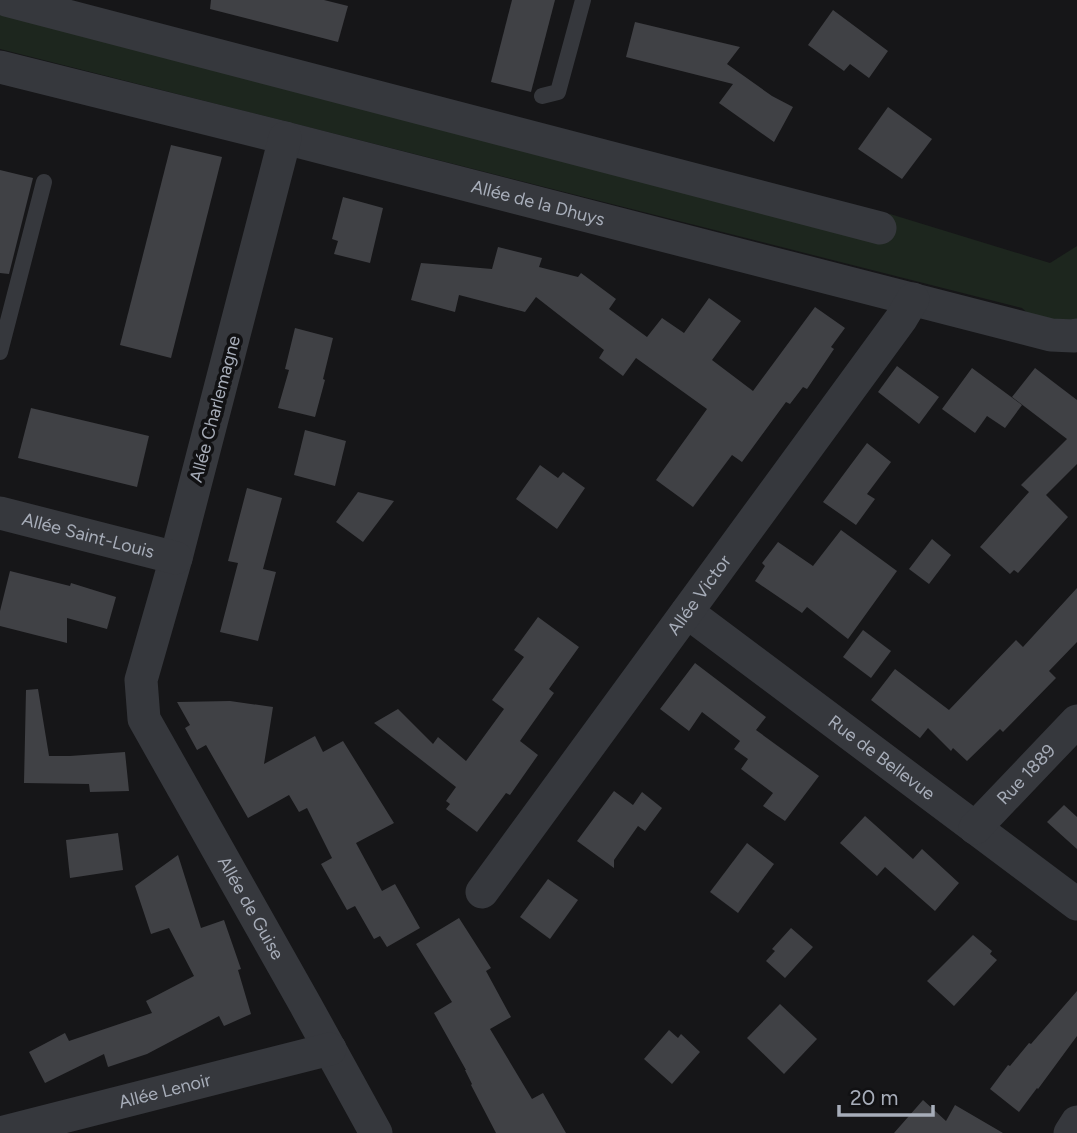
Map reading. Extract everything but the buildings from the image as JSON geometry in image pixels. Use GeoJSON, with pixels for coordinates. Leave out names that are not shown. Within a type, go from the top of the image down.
{"type":"FeatureCollection","features":[{"type":"Feature","properties":{"kind":"street"},"geometry":{"type":"LineString","coordinates":[[6,0],[880,228]]}},
{"type":"Feature","properties":{"kind":"street","name":"Allée de la Dhuys"},"geometry":{"type":"LineString","coordinates":[[0,67],[1051,335],[1077,335]]}},
{"type":"Feature","properties":{"kind":"street","name":"Allée Charlemagne"},"geometry":{"type":"LineString","coordinates":[[141,680],[176,558],[285,138]]}},
{"type":"Feature","properties":{"kind":"street","name":"Allée Victor"},"geometry":{"type":"LineString","coordinates":[[482,892],[913,299]]}},
{"type":"Feature","properties":{"kind":"street","name":"Allée Saint-Louis"},"geometry":{"type":"LineString","coordinates":[[0,513],[176,558]]}},
{"type":"Feature","properties":{"kind":"street","name":"Rue de Bellevue"},"geometry":{"type":"LineString","coordinates":[[687,612],[1077,904]]}},
{"type":"Feature","properties":{"kind":"street","name":"Allée de Guise"},"geometry":{"type":"LineString","coordinates":[[141,680],[144,719],[376,1133]]}},
{"type":"Feature","properties":{"kind":"street","name":"Rue 1889"},"geometry":{"type":"LineString","coordinates":[[975,828],[1077,721]]}},
{"type":"Feature","properties":{"kind":"street","name":"Allée Lenoir"},"geometry":{"type":"LineString","coordinates":[[1,1133],[330,1049]]}},
{"type":"Feature","properties":{"kind":"street"},"geometry":{"type":"LineString","coordinates":[[1070,1133],[1077,1122]]}},
{"type":"Feature","properties":{"kind":"lane"},"geometry":{"type":"LineString","coordinates":[[542,96],[558,92],[583,0]]}},
{"type":"Feature","properties":{"kind":"lane"},"geometry":{"type":"LineString","coordinates":[[0,352],[44,182]]}},
{"type":"Feature","properties":{"kind":"shaded area"},"geometry":{"type":"Polygon","coordinates":[[[0,0],[880,228],[890,214],[1050,263],[1077,246],[1077,335],[1051,335],[1022,308],[0,49],[0,0]]]}}]}
